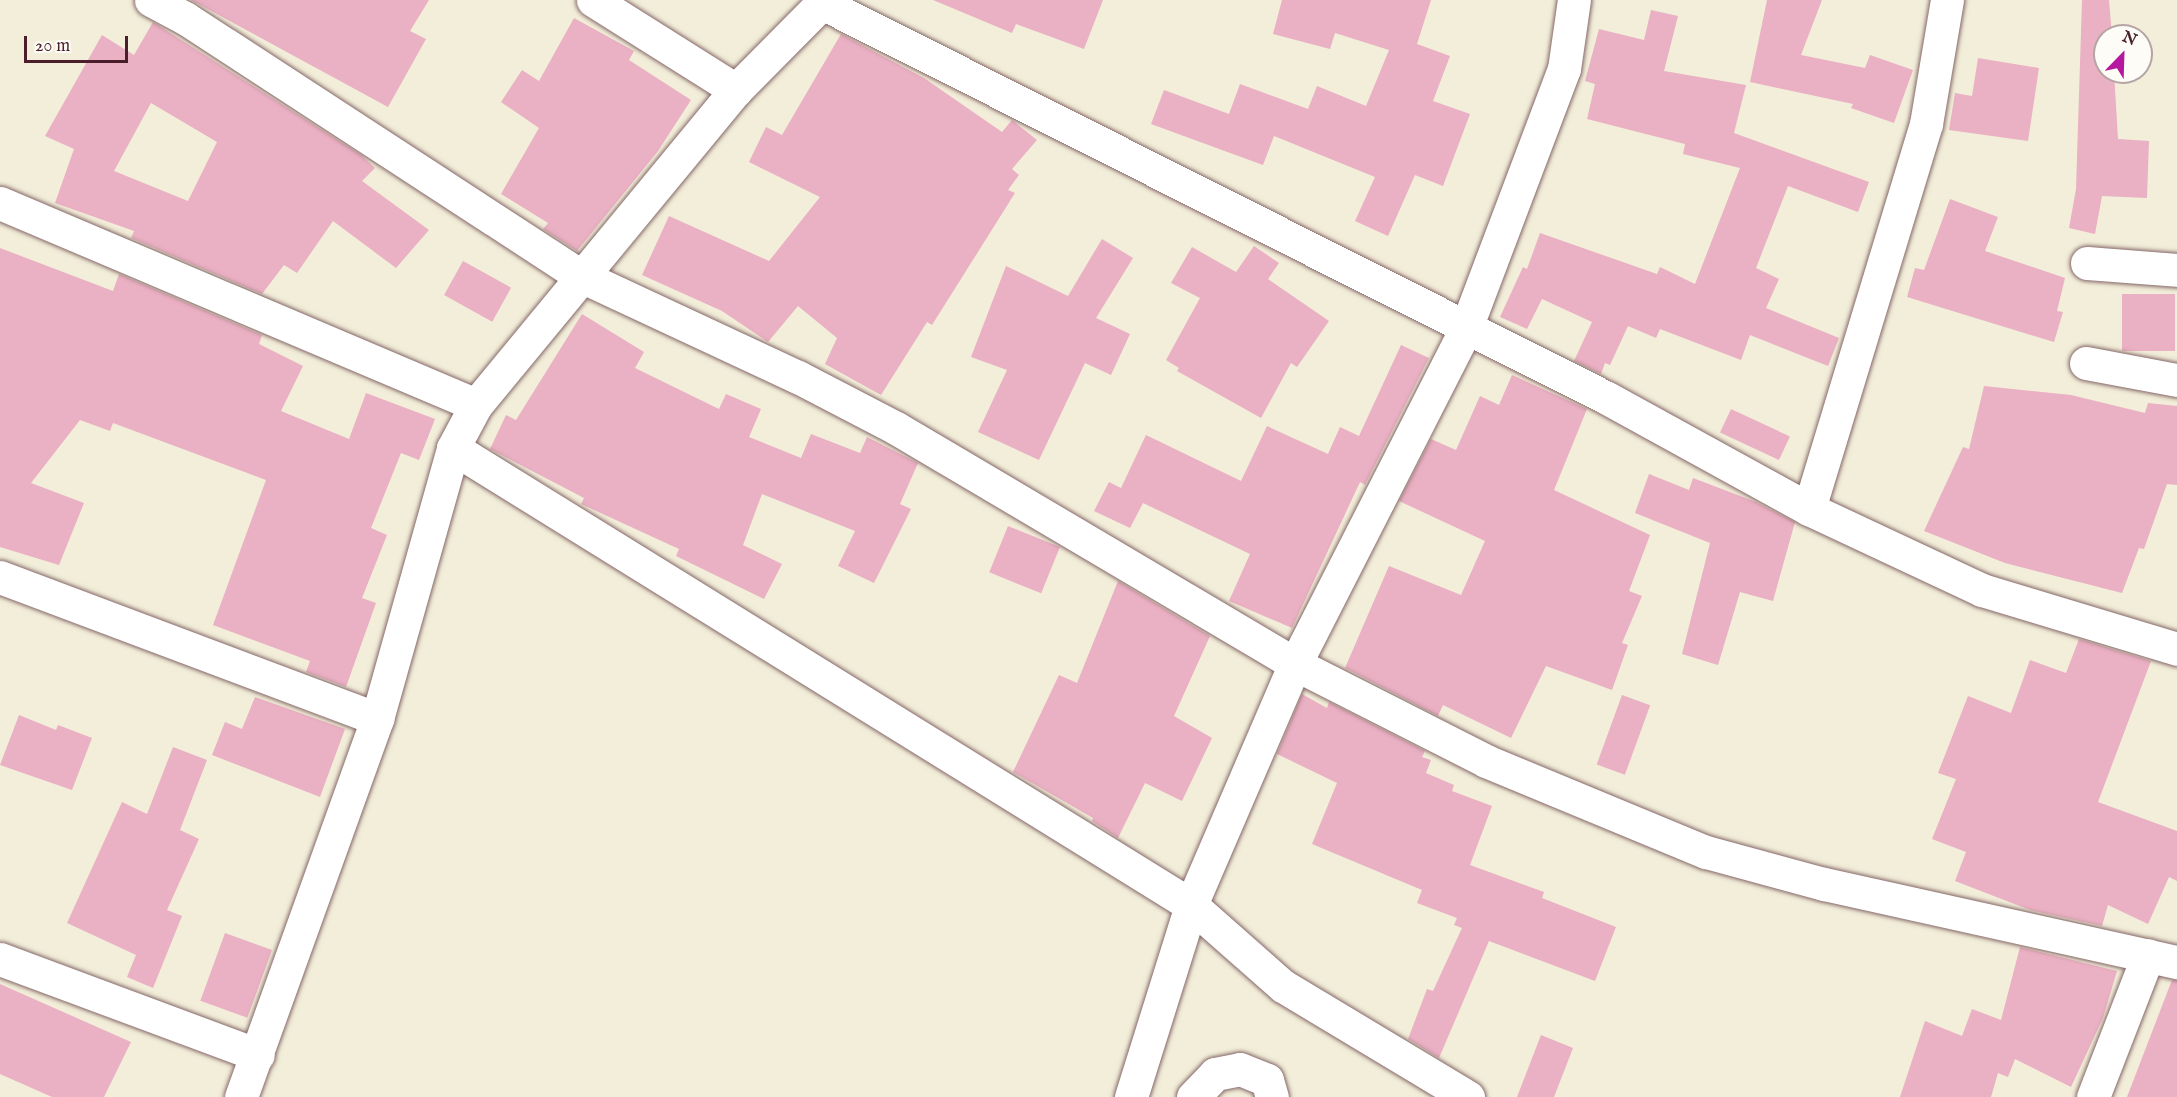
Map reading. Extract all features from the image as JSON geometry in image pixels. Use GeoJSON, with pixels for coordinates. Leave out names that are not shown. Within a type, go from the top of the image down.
{"type":"FeatureCollection","features":[{"type":"Feature","properties":{"kind":"street"},"geometry":{"type":"LineString","coordinates":[[151,0],[185,18],[581,276],[798,377],[896,428],[1295,664],[1486,761],[1706,852],[1824,884],[2162,959],[2093,1097]]}},
{"type":"Feature","properties":{"kind":"street"},"geometry":{"type":"LineString","coordinates":[[593,0],[735,90]]}},
{"type":"Feature","properties":{"kind":"street"},"geometry":{"type":"LineString","coordinates":[[1131,1097],[1191,905],[1295,664],[1466,328],[1564,69],[1574,0]]}},
{"type":"Feature","properties":{"kind":"street"},"geometry":{"type":"LineString","coordinates":[[1809,509],[1926,124],[1947,0]]}},
{"type":"Feature","properties":{"kind":"street"},"geometry":{"type":"LineString","coordinates":[[241,1097],[258,1055],[303,917],[376,720],[453,448],[476,405],[735,90],[823,2],[1607,398],[1809,509],[1982,590],[2177,649]]}},
{"type":"Feature","properties":{"kind":"street"},"geometry":{"type":"LineString","coordinates":[[0,203],[476,405]]}},
{"type":"Feature","properties":{"kind":"street"},"geometry":{"type":"LineString","coordinates":[[2087,263],[2177,270]]}},
{"type":"Feature","properties":{"kind":"street"},"geometry":{"type":"LineString","coordinates":[[2086,363],[2177,380]]}},
{"type":"Feature","properties":{"kind":"street"},"geometry":{"type":"LineString","coordinates":[[453,448],[1191,905],[1283,986],[1468,1097]]}},
{"type":"Feature","properties":{"kind":"street"},"geometry":{"type":"LineString","coordinates":[[0,577],[376,720]]}},
{"type":"Feature","properties":{"kind":"street"},"geometry":{"type":"LineString","coordinates":[[0,959],[258,1055]]}},
{"type":"Feature","properties":{"kind":"street"},"geometry":{"type":"LineString","coordinates":[[1193,1097],[1215,1074],[1240,1069],[1267,1080],[1272,1097]]}},
{"type":"Feature","properties":{"kind":"building"},"geometry":{"type":"Polygon","coordinates":[[[191,0],[429,0],[410,31],[426,39],[388,107],[191,0]]]}},
{"type":"Feature","properties":{"kind":"building"},"geometry":{"type":"Polygon","coordinates":[[[933,0],[1103,0],[1084,49],[1016,24],[1012,33],[933,0]]]}},
{"type":"Feature","properties":{"kind":"building"},"geometry":{"type":"Polygon","coordinates":[[[1282,0],[1431,0],[1417,44],[1450,56],[1433,101],[1470,114],[1443,186],[1415,175],[1388,236],[1355,221],[1375,177],[1274,136],[1263,165],[1151,124],[1164,90],[1229,114],[1240,84],[1308,109],[1317,86],[1366,106],[1389,50],[1335,33],[1330,49],[1273,34],[1282,0]]]}},
{"type":"Feature","properties":{"kind":"building"},"geometry":{"type":"Polygon","coordinates":[[[1767,0],[1822,0],[1801,55],[1865,68],[1870,55],[1913,70],[1894,123],[1851,108],[1853,104],[1750,82],[1767,0]]]}},
{"type":"Feature","properties":{"kind":"building"},"geometry":{"type":"Polygon","coordinates":[[[2082,0],[2109,0],[2111,24],[2093,24],[2093,84],[2115,84],[2118,139],[2149,141],[2147,198],[2102,196],[2095,234],[2069,228],[2076,189],[2082,0]]]}},
{"type":"Feature","properties":{"kind":"building"},"geometry":{"type":"Polygon","coordinates":[[[1651,10],[1678,16],[1664,71],[1746,85],[1734,133],[1869,182],[1858,212],[1788,186],[1756,268],[1779,279],[1766,308],[1839,338],[1828,366],[1750,335],[1741,360],[1660,329],[1656,338],[1628,326],[1610,365],[1605,363],[1601,374],[1574,361],[1592,322],[1542,299],[1527,329],[1500,317],[1523,267],[1527,269],[1540,233],[1657,274],[1660,267],[1695,284],[1740,168],[1683,154],[1685,144],[1587,119],[1595,84],[1585,81],[1599,29],[1644,40],[1651,10]]]}},
{"type":"Feature","properties":{"kind":"building"},"geometry":{"type":"Polygon","coordinates":[[[574,18],[634,51],[629,60],[691,100],[658,151],[577,251],[543,229],[548,223],[501,194],[539,128],[501,102],[522,70],[539,81],[574,18]]]}},
{"type":"Feature","properties":{"kind":"building"},"geometry":{"type":"Polygon","coordinates":[[[153,22],[361,155],[375,168],[362,181],[429,230],[396,268],[333,221],[297,273],[284,265],[262,294],[131,238],[134,231],[55,203],[74,149],[45,136],[102,35],[134,55],[153,22]],[[151,103],[114,171],[188,201],[217,142],[151,103]]]}},
{"type":"Feature","properties":{"kind":"building"},"geometry":{"type":"Polygon","coordinates":[[[841,34],[924,78],[1002,132],[1012,120],[1037,140],[1012,169],[1019,175],[1008,190],[1015,193],[932,325],[927,322],[881,395],[825,364],[837,338],[798,306],[768,342],[722,311],[642,275],[669,216],[769,261],[820,197],[749,162],[766,127],[782,135],[841,34]]]}},
{"type":"Feature","properties":{"kind":"building"},"geometry":{"type":"Polygon","coordinates":[[[1978,58],[2039,68],[2028,141],[1949,130],[1955,93],[1972,96],[1978,58]]]}},
{"type":"Feature","properties":{"kind":"building"},"geometry":{"type":"Polygon","coordinates":[[[1950,199],[1998,217],[1985,251],[2065,278],[2057,311],[2063,312],[2054,342],[1907,297],[1915,268],[1924,270],[1950,199]]]}},
{"type":"Feature","properties":{"kind":"building"},"geometry":{"type":"Polygon","coordinates":[[[1102,239],[1133,258],[1096,318],[1130,334],[1111,375],[1085,363],[1039,460],[978,432],[1007,370],[971,357],[1006,266],[1068,296],[1102,239]]]}},
{"type":"Feature","properties":{"kind":"building"},"geometry":{"type":"Polygon","coordinates":[[[1254,246],[1279,263],[1268,279],[1329,321],[1297,367],[1291,363],[1261,418],[1177,371],[1179,368],[1166,360],[1200,298],[1171,283],[1192,247],[1236,272],[1254,246]]]}},
{"type":"Feature","properties":{"kind":"building"},"geometry":{"type":"Polygon","coordinates":[[[0,248],[113,291],[119,274],[262,335],[259,344],[303,366],[281,411],[349,439],[366,393],[435,419],[419,460],[401,453],[371,528],[387,535],[362,598],[376,603],[346,687],[306,672],[310,661],[213,625],[266,480],[113,423],[110,431],[80,420],[31,483],[84,503],[59,565],[0,547],[0,248]]]}},
{"type":"Feature","properties":{"kind":"building"},"geometry":{"type":"Polygon","coordinates":[[[463,261],[511,288],[492,322],[444,295],[463,261]]]}},
{"type":"Feature","properties":{"kind":"building"},"geometry":{"type":"Polygon","coordinates":[[[2122,294],[2175,294],[2175,351],[2122,351],[2122,294]]]}},
{"type":"Feature","properties":{"kind":"building"},"geometry":{"type":"Polygon","coordinates":[[[582,314],[644,352],[635,368],[719,409],[726,394],[761,409],[749,437],[801,458],[811,434],[860,453],[867,437],[918,463],[900,504],[911,509],[874,583],[838,566],[855,531],[762,494],[743,545],[782,564],[764,599],[676,556],[679,549],[581,504],[584,498],[490,449],[506,415],[516,420],[582,314]]]}},
{"type":"Feature","properties":{"kind":"building"},"geometry":{"type":"Polygon","coordinates":[[[1401,345],[1429,358],[1365,485],[1360,482],[1292,628],[1229,601],[1250,554],[1143,503],[1130,528],[1094,511],[1109,482],[1121,488],[1146,435],[1241,481],[1267,426],[1328,454],[1340,427],[1359,436],[1401,345]]]}},
{"type":"Feature","properties":{"kind":"building"},"geometry":{"type":"Polygon","coordinates":[[[1512,375],[1587,409],[1554,490],[1650,535],[1629,591],[1642,596],[1622,643],[1628,645],[1612,690],[1546,666],[1511,738],[1443,705],[1438,716],[1345,668],[1389,566],[1461,595],[1485,541],[1399,501],[1431,439],[1456,450],[1480,396],[1499,405],[1512,375]]]}},
{"type":"Feature","properties":{"kind":"building"},"geometry":{"type":"Polygon","coordinates":[[[1984,386],[2071,395],[2145,413],[2148,403],[2177,406],[2177,485],[2167,484],[2144,549],[2139,548],[2122,593],[2005,563],[1924,531],[1963,447],[1969,449],[1984,386]]]}},
{"type":"Feature","properties":{"kind":"building"},"geometry":{"type":"Polygon","coordinates":[[[1731,409],[1790,436],[1779,460],[1720,433],[1731,409]]]}},
{"type":"Feature","properties":{"kind":"building"},"geometry":{"type":"Polygon","coordinates":[[[1649,474],[1689,490],[1693,478],[1756,502],[1795,522],[1773,601],[1740,592],[1718,665],[1682,654],[1710,543],[1635,513],[1649,474]]]}},
{"type":"Feature","properties":{"kind":"building"},"geometry":{"type":"Polygon","coordinates":[[[1008,526],[1060,547],[1041,593],[989,572],[1008,526]]]}},
{"type":"Feature","properties":{"kind":"building"},"geometry":{"type":"Polygon","coordinates":[[[1118,581],[1210,636],[1174,716],[1212,738],[1182,801],[1145,783],[1118,838],[1092,821],[1093,818],[1013,772],[1059,675],[1077,683],[1118,581]]]}},
{"type":"Feature","properties":{"kind":"building"},"geometry":{"type":"Polygon","coordinates":[[[2079,639],[2151,661],[2098,802],[2177,831],[2177,881],[2169,877],[2148,924],[2108,905],[2102,926],[2030,910],[1955,881],[1966,852],[1932,839],[1956,779],[1938,773],[1968,696],[2011,713],[2030,660],[2066,673],[2079,639]]]}},
{"type":"Feature","properties":{"kind":"building"},"geometry":{"type":"Polygon","coordinates":[[[1302,694],[1327,708],[1329,702],[1425,751],[1422,757],[1431,760],[1426,773],[1454,785],[1452,791],[1492,806],[1470,865],[1544,892],[1542,898],[1616,927],[1595,981],[1489,941],[1439,1058],[1408,1039],[1427,989],[1433,991],[1462,928],[1454,925],[1457,918],[1417,903],[1422,890],[1312,844],[1337,783],[1277,754],[1302,694]]]}},
{"type":"Feature","properties":{"kind":"building"},"geometry":{"type":"Polygon","coordinates":[[[1622,695],[1650,705],[1625,775],[1597,765],[1622,695]]]}},
{"type":"Feature","properties":{"kind":"building"},"geometry":{"type":"Polygon","coordinates":[[[255,697],[345,729],[320,797],[212,755],[225,722],[242,729],[255,697]]]}},
{"type":"Feature","properties":{"kind":"building"},"geometry":{"type":"Polygon","coordinates":[[[19,715],[56,730],[58,725],[92,738],[72,790],[0,765],[19,715]]]}},
{"type":"Feature","properties":{"kind":"building"},"geometry":{"type":"Polygon","coordinates":[[[173,747],[207,760],[180,830],[199,839],[167,910],[182,916],[153,988],[127,977],[136,955],[67,923],[122,802],[147,814],[173,747]]]}},
{"type":"Feature","properties":{"kind":"building"},"geometry":{"type":"Polygon","coordinates":[[[225,933],[272,950],[247,1018],[200,1001],[225,933]]]}},
{"type":"Feature","properties":{"kind":"building"},"geometry":{"type":"Polygon","coordinates":[[[2020,947],[2117,971],[2103,1018],[2071,1087],[2015,1059],[2008,1077],[1998,1073],[1991,1097],[1900,1097],[1925,1021],[1962,1036],[1972,1009],[2001,1020],[2020,947]]]}},
{"type":"Feature","properties":{"kind":"building"},"geometry":{"type":"Polygon","coordinates":[[[2172,980],[2177,980],[2177,1097],[2127,1097],[2172,980]]]}},
{"type":"Feature","properties":{"kind":"building"},"geometry":{"type":"Polygon","coordinates":[[[0,984],[131,1042],[104,1097],[52,1097],[0,1074],[0,984]]]}},
{"type":"Feature","properties":{"kind":"building"},"geometry":{"type":"Polygon","coordinates":[[[1541,1035],[1573,1048],[1554,1097],[1517,1097],[1541,1035]]]}}]}
